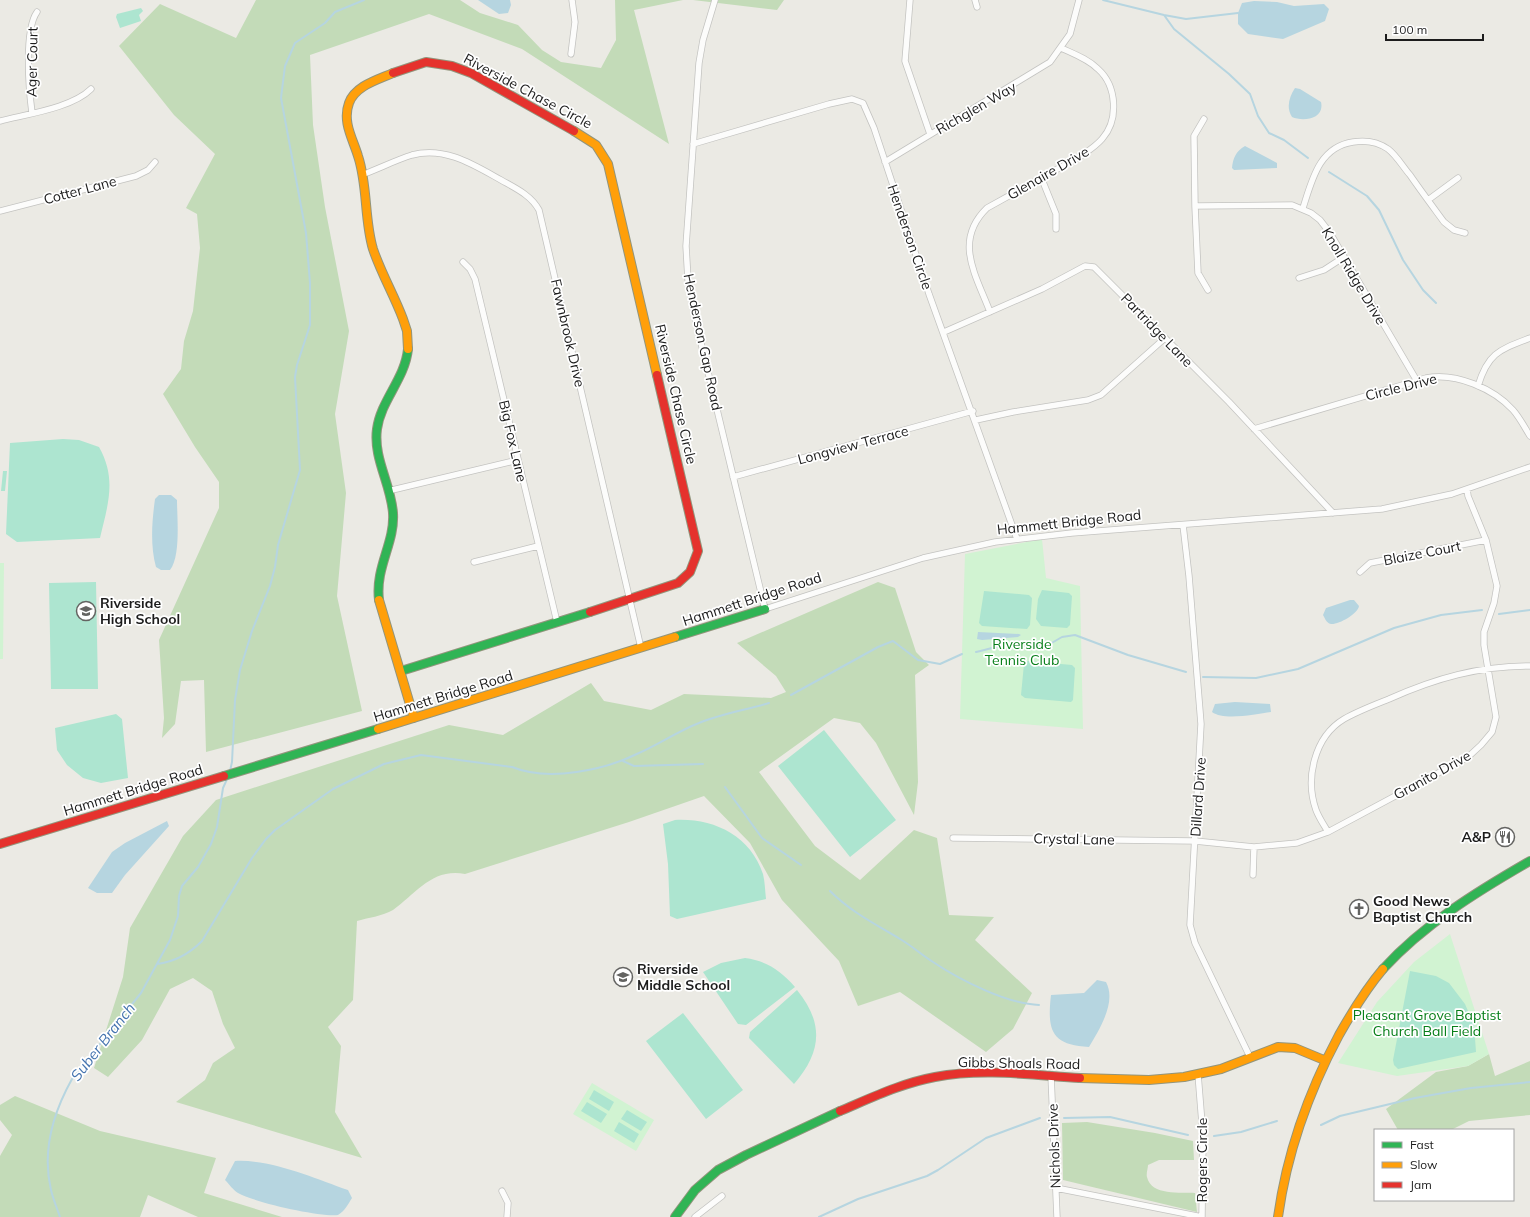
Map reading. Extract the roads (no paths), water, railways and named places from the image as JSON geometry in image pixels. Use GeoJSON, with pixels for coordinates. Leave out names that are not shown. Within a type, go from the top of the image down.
{"type":"FeatureCollection","features":[{"type":"Feature","properties":{"kind":"street"},"geometry":{"type":"LineString","coordinates":[[571,54],[575,22],[572,0]]}},
{"type":"Feature","properties":{"kind":"street","name":"Henderson Gap Road"},"geometry":{"type":"LineString","coordinates":[[715,0],[700,52],[686,246],[686,270],[695,318],[765,609]]}},
{"type":"Feature","properties":{"kind":"street"},"geometry":{"type":"LineString","coordinates":[[910,0],[905,61],[930,134]]}},
{"type":"Feature","properties":{"kind":"street"},"geometry":{"type":"LineString","coordinates":[[975,0],[977,7]]}},
{"type":"Feature","properties":{"kind":"street","name":"Richglen Way"},"geometry":{"type":"LineString","coordinates":[[885,162],[1042,69],[1053,60],[1070,34],[1079,0]]}},
{"type":"Feature","properties":{"kind":"street","name":"Ager Court"},"geometry":{"type":"LineString","coordinates":[[32,113],[30,99],[30,31],[33,18],[37,12]]}},
{"type":"Feature","properties":{"kind":"street","name":"Glenaire Drive"},"geometry":{"type":"LineString","coordinates":[[990,312],[969,258],[969,242],[972,229],[978,216],[986,208],[1081,156],[1095,146],[1103,138],[1113,115],[1114,102],[1112,90],[1100,70],[1089,61],[1061,48]]}},
{"type":"Feature","properties":{"kind":"street","name":"Riverside Chase Circle"},"geometry":{"type":"LineString","coordinates":[[401,671],[673,586],[686,578],[697,560],[698,544],[608,164],[602,151],[586,136],[459,68],[441,63],[420,63],[406,67],[365,86],[358,90],[349,101],[346,110],[347,124],[364,174],[372,246],[377,262],[403,318],[408,340],[408,354],[404,370],[382,413],[377,428],[377,444],[393,520],[378,571],[377,588],[380,603],[414,718]]}},
{"type":"Feature","properties":{"kind":"street"},"geometry":{"type":"LineString","coordinates":[[0,121],[77,100],[91,89]]}},
{"type":"Feature","properties":{"kind":"street","name":"Henderson Circle"},"geometry":{"type":"LineString","coordinates":[[693,144],[829,104],[855,99],[861,101],[867,107],[929,294],[973,411],[1018,539]]}},
{"type":"Feature","properties":{"kind":"street"},"geometry":{"type":"LineString","coordinates":[[1204,119],[1194,136],[1195,206],[1198,273],[1208,290]]}},
{"type":"Feature","properties":{"kind":"street"},"geometry":{"type":"LineString","coordinates":[[1303,208],[1312,178],[1324,157],[1334,148],[1346,143],[1368,141],[1388,150],[1444,222],[1454,230],[1465,233]]}},
{"type":"Feature","properties":{"kind":"street","name":"Fawnbrook Drive"},"geometry":{"type":"LineString","coordinates":[[364,174],[414,155],[428,153],[443,154],[471,163],[517,189],[536,204],[539,210],[631,599],[641,648]]}},
{"type":"Feature","properties":{"kind":"street","name":"Cotter Lane"},"geometry":{"type":"LineString","coordinates":[[0,211],[136,176],[148,170],[155,162]]}},
{"type":"Feature","properties":{"kind":"street"},"geometry":{"type":"LineString","coordinates":[[1041,177],[1056,214],[1056,229]]}},
{"type":"Feature","properties":{"kind":"street"},"geometry":{"type":"LineString","coordinates":[[1428,200],[1458,178]]}},
{"type":"Feature","properties":{"kind":"street","name":"Knoll Ridge Drive"},"geometry":{"type":"LineString","coordinates":[[1195,206],[1292,206],[1303,208],[1320,220],[1344,257],[1417,381]]}},
{"type":"Feature","properties":{"kind":"street"},"geometry":{"type":"LineString","coordinates":[[1299,278],[1324,270],[1344,257]]}},
{"type":"Feature","properties":{"kind":"street","name":"Big Fox Lane"},"geometry":{"type":"LineString","coordinates":[[464,262],[470,269],[475,279],[557,622]]}},
{"type":"Feature","properties":{"kind":"street","name":"Partridge Lane"},"geometry":{"type":"LineString","coordinates":[[944,332],[1042,289],[1085,266],[1090,265],[1097,269],[1165,338],[1333,513]]}},
{"type":"Feature","properties":{"kind":"street"},"geometry":{"type":"LineString","coordinates":[[976,420],[1013,412],[1088,400],[1101,395],[1165,338]]}},
{"type":"Feature","properties":{"kind":"street"},"geometry":{"type":"LineString","coordinates":[[1478,386],[1485,366],[1493,356],[1504,349],[1530,338]]}},
{"type":"Feature","properties":{"kind":"street","name":"Circle Drive"},"geometry":{"type":"LineString","coordinates":[[1254,429],[1431,377],[1445,376],[1478,386],[1508,405],[1520,419],[1530,436]]}},
{"type":"Feature","properties":{"kind":"street","name":"Longview Terrace"},"geometry":{"type":"LineString","coordinates":[[733,476],[973,411]]}},
{"type":"Feature","properties":{"kind":"street"},"geometry":{"type":"LineString","coordinates":[[388,491],[518,460]]}},
{"type":"Feature","properties":{"kind":"street","name":"Hammett Bridge Road"},"geometry":{"type":"LineString","coordinates":[[0,844],[641,648],[923,558],[975,546],[1018,539],[1072,533],[1333,513],[1405,505],[1468,489],[1530,466]]}},
{"type":"Feature","properties":{"kind":"street","name":"Granito Drive"},"geometry":{"type":"LineString","coordinates":[[1194,841],[1254,846],[1297,843],[1328,832],[1468,757],[1492,732],[1496,717],[1484,646],[1484,632],[1494,603],[1497,586],[1486,540],[1468,496],[1468,489]]}},
{"type":"Feature","properties":{"kind":"street","name":"Dillard Drive"},"geometry":{"type":"LineString","coordinates":[[1183,525],[1189,576],[1201,724],[1190,917],[1191,932],[1250,1057]]}},
{"type":"Feature","properties":{"kind":"street","name":"Blaize Court"},"geometry":{"type":"LineString","coordinates":[[1360,572],[1370,563],[1486,540]]}},
{"type":"Feature","properties":{"kind":"street"},"geometry":{"type":"LineString","coordinates":[[474,562],[538,546]]}},
{"type":"Feature","properties":{"kind":"street"},"geometry":{"type":"LineString","coordinates":[[1328,832],[1317,811],[1311,788],[1314,761],[1318,749],[1330,731],[1344,719],[1413,688],[1445,677],[1488,668],[1530,666]]}},
{"type":"Feature","properties":{"kind":"street","name":"Crystal Lane"},"geometry":{"type":"LineString","coordinates":[[953,838],[1194,841]]}},
{"type":"Feature","properties":{"kind":"street"},"geometry":{"type":"LineString","coordinates":[[1253,876],[1254,846]]}},
{"type":"Feature","properties":{"kind":"street"},"geometry":{"type":"LineString","coordinates":[[1278,1217],[1284,1176],[1295,1132],[1306,1101],[1324,1060],[1360,998],[1386,966],[1424,931],[1465,900],[1530,861]]}},
{"type":"Feature","properties":{"kind":"street","name":"Gibbs Shoals Road"},"geometry":{"type":"LineString","coordinates":[[675,1217],[692,1190],[703,1180],[723,1167],[797,1130],[892,1089],[922,1080],[949,1075],[1010,1073],[1150,1080],[1198,1074],[1224,1068],[1262,1051],[1284,1047],[1305,1050],[1324,1060]]}},
{"type":"Feature","properties":{"kind":"street","name":"Rogers Circle"},"geometry":{"type":"LineString","coordinates":[[1056,1188],[1202,1217],[1203,1136],[1198,1074]]}},
{"type":"Feature","properties":{"kind":"street","name":"Nichols Drive"},"geometry":{"type":"LineString","coordinates":[[1051,1075],[1057,1217]]}},
{"type":"Feature","properties":{"kind":"street"},"geometry":{"type":"LineString","coordinates":[[502,1191],[508,1203],[507,1217]]}},
{"type":"Feature","properties":{"kind":"street"},"geometry":{"type":"LineString","coordinates":[[695,1217],[722,1196]]}},
{"type":"Feature","properties":{"kind":"water"},"geometry":{"type":"Polygon","coordinates":[[[478,0],[510,0],[511,5],[508,13],[499,14],[478,0]]]}},
{"type":"Feature","properties":{"kind":"water"},"geometry":{"type":"Polygon","coordinates":[[[1254,1],[1277,2],[1294,6],[1324,4],[1329,9],[1325,21],[1283,39],[1248,34],[1238,24],[1238,13],[1242,3],[1254,1]]]}},
{"type":"Feature","properties":{"kind":"water"},"geometry":{"type":"Polygon","coordinates":[[[1295,88],[1300,89],[1321,102],[1320,112],[1316,116],[1307,119],[1292,117],[1289,110],[1289,102],[1295,88]]]}},
{"type":"Feature","properties":{"kind":"water"},"geometry":{"type":"Polygon","coordinates":[[[1245,146],[1277,163],[1277,168],[1234,170],[1232,168],[1234,158],[1239,150],[1245,146]]]}},
{"type":"Feature","properties":{"kind":"water"},"geometry":{"type":"Polygon","coordinates":[[[159,495],[171,495],[177,500],[178,526],[176,556],[170,570],[161,570],[156,567],[154,559],[152,542],[153,516],[155,499],[159,495]]]}},
{"type":"Feature","properties":{"kind":"water"},"geometry":{"type":"Polygon","coordinates":[[[1354,600],[1359,606],[1355,612],[1338,623],[1331,624],[1327,622],[1323,615],[1326,608],[1354,600]]]}},
{"type":"Feature","properties":{"kind":"water"},"geometry":{"type":"Polygon","coordinates":[[[978,632],[1021,635],[1018,637],[982,640],[977,639],[978,632]]]}},
{"type":"Feature","properties":{"kind":"water"},"geometry":{"type":"Polygon","coordinates":[[[1235,702],[1270,704],[1271,712],[1224,716],[1217,715],[1212,712],[1215,704],[1235,702]]]}},
{"type":"Feature","properties":{"kind":"water"},"geometry":{"type":"Polygon","coordinates":[[[167,821],[169,826],[125,875],[112,893],[97,893],[88,888],[112,852],[125,843],[167,821]]]}},
{"type":"Feature","properties":{"kind":"water"},"geometry":{"type":"Polygon","coordinates":[[[1097,980],[1106,982],[1109,990],[1108,1007],[1102,1024],[1089,1047],[1076,1046],[1066,1043],[1059,1039],[1051,1026],[1051,995],[1084,993],[1097,980]]]}},
{"type":"Feature","properties":{"kind":"water"},"geometry":{"type":"Polygon","coordinates":[[[235,1161],[263,1163],[292,1170],[348,1190],[352,1198],[338,1215],[303,1212],[259,1201],[238,1193],[225,1180],[235,1161]]]}},
{"type":"Feature","properties":{"kind":"waterway"},"geometry":{"type":"LineString","coordinates":[[230,771],[232,762],[235,700],[240,670],[252,631],[270,586],[275,567],[278,545],[300,470],[295,377],[297,365],[310,325],[310,283],[306,233],[281,98],[285,66],[295,43],[325,23],[335,12],[364,0]]}},
{"type":"Feature","properties":{"kind":"waterway"},"geometry":{"type":"LineString","coordinates":[[1103,0],[1186,19],[1238,13]]}},
{"type":"Feature","properties":{"kind":"waterway"},"geometry":{"type":"LineString","coordinates":[[1164,15],[1174,29],[1229,74],[1250,94],[1258,116],[1269,133],[1284,140],[1308,158]]}},
{"type":"Feature","properties":{"kind":"waterway"},"geometry":{"type":"LineString","coordinates":[[1329,172],[1367,196],[1379,210],[1403,260],[1423,290],[1436,303]]}},
{"type":"Feature","properties":{"kind":"waterway"},"geometry":{"type":"LineString","coordinates":[[1203,677],[1256,678],[1298,669],[1394,628],[1441,615],[1482,610]]}},
{"type":"Feature","properties":{"kind":"waterway"},"geometry":{"type":"LineString","coordinates":[[1499,614],[1530,610]]}},
{"type":"Feature","properties":{"kind":"waterway"},"geometry":{"type":"LineString","coordinates":[[976,652],[1010,644],[1036,645],[1043,648],[1062,637],[1075,635],[1128,655],[1186,672]]}},
{"type":"Feature","properties":{"kind":"waterway"},"geometry":{"type":"LineString","coordinates":[[791,695],[878,647],[893,641],[918,660],[940,664],[962,654]]}},
{"type":"Feature","properties":{"kind":"waterway"},"geometry":{"type":"LineString","coordinates":[[157,964],[170,961],[181,956],[202,941],[252,858],[266,839],[275,830],[333,789],[384,764],[421,755],[512,767],[543,774],[577,772],[594,769],[625,759],[691,726],[707,720],[769,703]]}},
{"type":"Feature","properties":{"kind":"waterway"},"geometry":{"type":"LineString","coordinates":[[623,761],[634,766],[703,764]]}},
{"type":"Feature","properties":{"kind":"waterway","name":"Suber Branch"},"geometry":{"type":"LineString","coordinates":[[60,1217],[51,1190],[48,1161],[51,1133],[59,1105],[72,1079],[141,993],[170,940],[178,916],[179,896],[182,886],[198,867],[211,844],[217,827],[223,788],[228,777]]}},
{"type":"Feature","properties":{"kind":"waterway"},"geometry":{"type":"LineString","coordinates":[[725,787],[762,838],[801,865]]}},
{"type":"Feature","properties":{"kind":"waterway"},"geometry":{"type":"LineString","coordinates":[[830,891],[872,923],[956,976],[999,996],[1026,1004],[1039,1005]]}},
{"type":"Feature","properties":{"kind":"waterway"},"geometry":{"type":"LineString","coordinates":[[1321,1125],[1340,1116],[1415,1098],[1471,1088],[1530,1082]]}},
{"type":"Feature","properties":{"kind":"waterway"},"geometry":{"type":"LineString","coordinates":[[1064,1118],[1110,1117],[1188,1135]]}},
{"type":"Feature","properties":{"kind":"waterway"},"geometry":{"type":"LineString","coordinates":[[819,1217],[858,1199],[927,1176],[986,1138],[1040,1118]]}},
{"type":"Feature","properties":{"kind":"waterway"},"geometry":{"type":"LineString","coordinates":[[1214,1136],[1241,1132],[1277,1121]]}},
{"type":"Feature","properties":{"kind":"place","name":"Riverside High School"},"geometry":{"type":"Point","coordinates":[86,611]}},
{"type":"Feature","properties":{"kind":"place","name":"A&P"},"geometry":{"type":"Point","coordinates":[1505,837]}},
{"type":"Feature","properties":{"kind":"place","name":"Good News Baptist Church"},"geometry":{"type":"Point","coordinates":[1359,909]}},
{"type":"Feature","properties":{"kind":"place","name":"Riverside Middle School"},"geometry":{"type":"Point","coordinates":[623,977]}},
{"type":"Feature","properties":{"kind":"park label","name":"Riverside Tennis Club"},"geometry":{"type":"Point","coordinates":[1022,652]}},
{"type":"Feature","properties":{"kind":"park label","name":"Pleasant Grove Baptist Church Ball Field"},"geometry":{"type":"Point","coordinates":[1427,1024]}}]}
